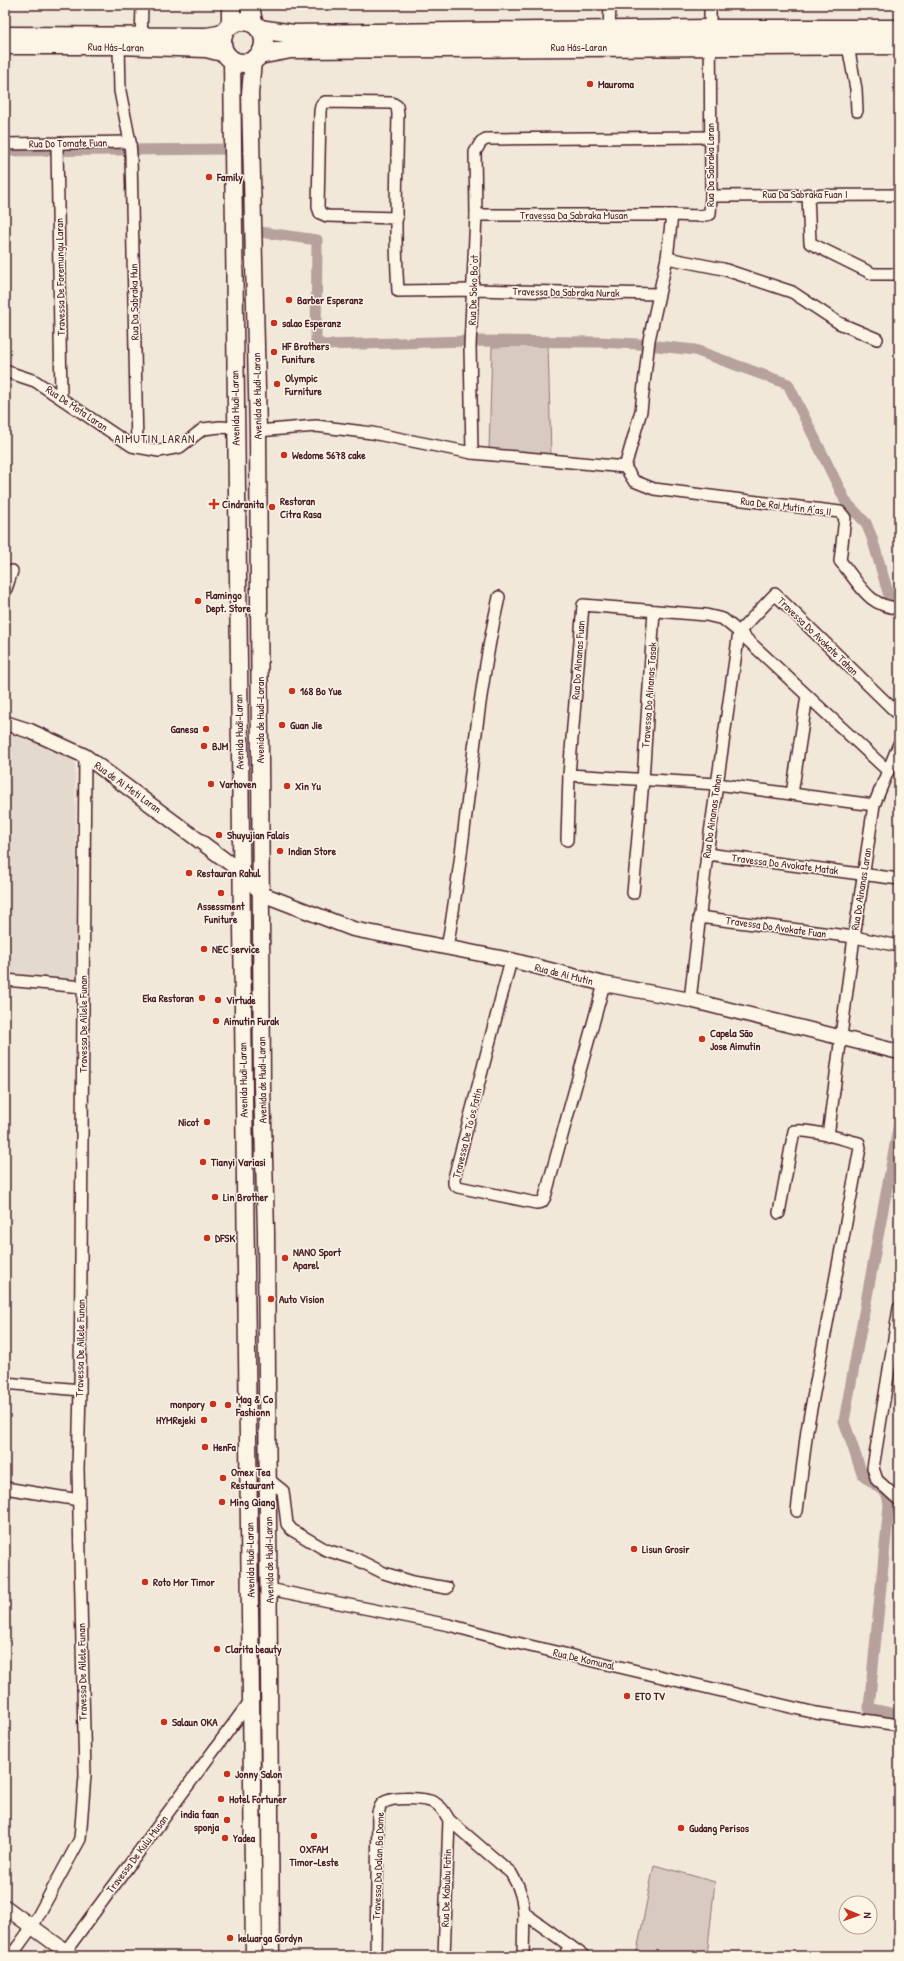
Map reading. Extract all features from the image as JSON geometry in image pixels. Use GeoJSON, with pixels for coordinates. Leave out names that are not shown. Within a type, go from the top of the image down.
{"type":"FeatureCollection","features":[{"type":"Feature","properties":{"kind":"main road"},"geometry":{"type":"LineString","coordinates":[[231,5],[228,29],[222,40],[229,57],[246,63],[256,58],[264,42],[256,26],[250,5]]}},
{"type":"Feature","properties":{"kind":"main road"},"geometry":{"type":"LineString","coordinates":[[228,29],[242,21],[256,26]]}},
{"type":"Feature","properties":{"kind":"main road","name":"Rua Hás-Laran"},"geometry":{"type":"LineString","coordinates":[[256,26],[293,34],[710,38],[848,46],[899,45]]}},
{"type":"Feature","properties":{"kind":"main road","name":"Rua Hás-Laran"},"geometry":{"type":"LineString","coordinates":[[5,46],[119,46],[141,41],[207,36],[228,29]]}},
{"type":"Feature","properties":{"kind":"main road","name":"Rua Hás-Laran"},"geometry":{"type":"LineString","coordinates":[[710,38],[899,29]]}},
{"type":"Feature","properties":{"kind":"main road","name":"Rua Hás-Laran"},"geometry":{"type":"LineString","coordinates":[[5,35],[141,41],[206,49],[229,57]]}},
{"type":"Feature","properties":{"kind":"main road","name":"Rua Hás-Laran"},"geometry":{"type":"LineString","coordinates":[[256,58],[291,49],[600,37]]}},
{"type":"Feature","properties":{"kind":"main road","name":"Avenida Hudi-Laran"},"geometry":{"type":"LineString","coordinates":[[229,57],[254,1956]]}},
{"type":"Feature","properties":{"kind":"main road","name":"Avenida de Hudi-Laran"},"geometry":{"type":"LineString","coordinates":[[256,58],[250,94],[258,431],[262,1086],[266,1232],[271,1956]]}},
{"type":"Feature","properties":{"kind":"street"},"geometry":{"type":"LineString","coordinates":[[141,41],[142,5]]}},
{"type":"Feature","properties":{"kind":"street"},"geometry":{"type":"LineString","coordinates":[[600,37],[610,5]]}},
{"type":"Feature","properties":{"kind":"street","name":"Rua Da Sabraka Laran"},"geometry":{"type":"LineString","coordinates":[[672,215],[700,216],[710,214],[710,5]]}},
{"type":"Feature","properties":{"kind":"street"},"geometry":{"type":"LineString","coordinates":[[119,46],[120,91],[130,142]]}},
{"type":"Feature","properties":{"kind":"street"},"geometry":{"type":"LineString","coordinates":[[848,46],[856,89],[857,112]]}},
{"type":"Feature","properties":{"kind":"street"},"geometry":{"type":"LineString","coordinates":[[325,102],[392,103],[397,106],[397,218],[327,216],[320,214],[318,207],[320,111],[321,106],[325,102]]}},
{"type":"Feature","properties":{"kind":"street","name":"Rua De Soko Bo’ot"},"geometry":{"type":"LineString","coordinates":[[472,453],[470,346],[474,290],[476,215],[475,152],[481,142],[486,139],[710,137]]}},
{"type":"Feature","properties":{"kind":"street","name":"Rua Do Tomate Fuan"},"geometry":{"type":"LineString","coordinates":[[5,144],[130,142]]}},
{"type":"Feature","properties":{"kind":"street","name":"Rua Da Sabraka Hun"},"geometry":{"type":"LineString","coordinates":[[130,142],[137,447]]}},
{"type":"Feature","properties":{"kind":"street","name":"Travessa De Foremungu Laran"},"geometry":{"type":"LineString","coordinates":[[57,144],[59,158],[61,397]]}},
{"type":"Feature","properties":{"kind":"street"},"geometry":{"type":"LineString","coordinates":[[808,194],[810,243],[873,274],[899,274]]}},
{"type":"Feature","properties":{"kind":"street","name":"Rua Da Sabraka Fuan I"},"geometry":{"type":"LineString","coordinates":[[711,196],[808,194],[899,195]]}},
{"type":"Feature","properties":{"kind":"street","name":"Travessa Da Sabraka Musan"},"geometry":{"type":"LineString","coordinates":[[476,215],[672,215]]}},
{"type":"Feature","properties":{"kind":"street"},"geometry":{"type":"LineString","coordinates":[[258,431],[316,426],[372,433],[472,453],[625,467],[641,411],[649,340],[667,258],[672,215]]}},
{"type":"Feature","properties":{"kind":"street","name":"Travessa Da Sabraka Nurak"},"geometry":{"type":"LineString","coordinates":[[397,218],[398,291],[474,290],[658,294]]}},
{"type":"Feature","properties":{"kind":"street"},"geometry":{"type":"LineString","coordinates":[[667,258],[723,269],[792,292],[839,323],[877,339]]}},
{"type":"Feature","properties":{"kind":"street","name":"Rua De Mota Laran"},"geometry":{"type":"LineString","coordinates":[[5,371],[35,381],[132,446],[159,451],[180,447],[203,429],[220,427],[235,428]]}},
{"type":"Feature","properties":{"kind":"street","name":"Rua De Rai Mutin A’as II"},"geometry":{"type":"LineString","coordinates":[[625,467],[634,481],[654,489],[840,512],[845,518],[840,561],[870,599],[886,606],[899,608]]}},
{"type":"Feature","properties":{"kind":"street"},"geometry":{"type":"LineString","coordinates":[[5,592],[12,571]]}},
{"type":"Feature","properties":{"kind":"street","name":"Travessa Do Avokate Tahan"},"geometry":{"type":"LineString","coordinates":[[739,632],[775,594],[899,715]]}},
{"type":"Feature","properties":{"kind":"street"},"geometry":{"type":"LineString","coordinates":[[447,948],[457,890],[483,680],[499,597]]}},
{"type":"Feature","properties":{"kind":"street","name":"Rua Do Ainanas Fuan"},"geometry":{"type":"LineString","coordinates":[[570,775],[583,605],[706,615],[723,620],[739,632],[888,771]]}},
{"type":"Feature","properties":{"kind":"street","name":"Travessa Do Ainanas Tasak"},"geometry":{"type":"LineString","coordinates":[[632,893],[643,780],[654,610]]}},
{"type":"Feature","properties":{"kind":"street","name":"Rua Do Ainanas Tahan"},"geometry":{"type":"LineString","coordinates":[[690,1000],[707,854],[739,632]]}},
{"type":"Feature","properties":{"kind":"street"},"geometry":{"type":"LineString","coordinates":[[792,794],[807,696]]}},
{"type":"Feature","properties":{"kind":"street","name":"Rua de Ai Meti Laran"},"geometry":{"type":"LineString","coordinates":[[5,723],[86,756],[240,871]]}},
{"type":"Feature","properties":{"kind":"street","name":"Rua Do Ainanas Laran"},"geometry":{"type":"LineString","coordinates":[[828,1136],[854,937],[874,805],[899,744]]}},
{"type":"Feature","properties":{"kind":"street","name":"Travessa De Ailele Funan"},"geometry":{"type":"LineString","coordinates":[[11,1956],[32,1927],[80,1839],[84,1775],[78,1469],[86,756]]}},
{"type":"Feature","properties":{"kind":"street"},"geometry":{"type":"LineString","coordinates":[[567,840],[570,775],[717,784],[874,805]]}},
{"type":"Feature","properties":{"kind":"street","name":"Travessa Do Avokate Matak"},"geometry":{"type":"LineString","coordinates":[[707,854],[899,879]]}},
{"type":"Feature","properties":{"kind":"street","name":"Rua de Ai Mutin"},"geometry":{"type":"LineString","coordinates":[[240,871],[262,894],[353,929],[511,960],[604,984],[690,1000],[899,1052]]}},
{"type":"Feature","properties":{"kind":"street","name":"Travessa Do Avokate Fuan"},"geometry":{"type":"LineString","coordinates":[[699,917],[854,937],[899,946]]}},
{"type":"Feature","properties":{"kind":"street","name":"Travessa De To’os Fatin"},"geometry":{"type":"LineString","coordinates":[[511,960],[454,1178],[454,1184],[458,1187],[536,1203],[542,1202],[545,1197],[604,984]]}},
{"type":"Feature","properties":{"kind":"street"},"geometry":{"type":"LineString","coordinates":[[5,980],[83,987]]}},
{"type":"Feature","properties":{"kind":"street"},"geometry":{"type":"LineString","coordinates":[[779,1213],[794,1131],[799,1130],[828,1136],[860,1145],[807,1430],[796,1511]]}},
{"type":"Feature","properties":{"kind":"street"},"geometry":{"type":"LineString","coordinates":[[899,1308],[873,1468],[877,1480],[899,1500]]}},
{"type":"Feature","properties":{"kind":"street"},"geometry":{"type":"LineString","coordinates":[[5,1383],[80,1390]]}},
{"type":"Feature","properties":{"kind":"street"},"geometry":{"type":"LineString","coordinates":[[268,1479],[283,1491],[285,1518],[287,1524],[292,1530],[326,1550],[356,1559],[384,1572],[413,1582],[447,1588]]}},
{"type":"Feature","properties":{"kind":"street"},"geometry":{"type":"LineString","coordinates":[[5,1488],[79,1500]]}},
{"type":"Feature","properties":{"kind":"street","name":"Rua De Komunal"},"geometry":{"type":"LineString","coordinates":[[269,1589],[449,1625],[513,1642],[816,1713],[899,1725]]}},
{"type":"Feature","properties":{"kind":"street","name":"Travessa De Kulu Musan"},"geometry":{"type":"LineString","coordinates":[[67,1954],[251,1700]]}},
{"type":"Feature","properties":{"kind":"street","name":"Travessa Da Dalan Ba Dame"},"geometry":{"type":"LineString","coordinates":[[376,1956],[378,1813],[382,1804],[387,1800],[411,1799],[425,1800],[435,1803],[444,1810],[449,1820],[511,1873],[522,1898],[524,1913],[524,1956]]}},
{"type":"Feature","properties":{"kind":"street","name":"Rua De Kabubu Fatin"},"geometry":{"type":"LineString","coordinates":[[444,1956],[449,1820]]}},
{"type":"Feature","properties":{"kind":"street"},"geometry":{"type":"LineString","coordinates":[[5,1907],[67,1954]]}},
{"type":"Feature","properties":{"kind":"street"},"geometry":{"type":"LineString","coordinates":[[524,1913],[584,1956]]}},
{"type":"Feature","properties":{"kind":"street"},"geometry":{"type":"LineString","coordinates":[[564,1956],[570,1946]]}},
{"type":"Feature","properties":{"kind":"shaded area"},"geometry":{"type":"Polygon","coordinates":[[[548,345],[551,455],[489,450],[492,347],[548,345]]]}},
{"type":"Feature","properties":{"kind":"shaded area"},"geometry":{"type":"Polygon","coordinates":[[[5,722],[75,755],[77,979],[38,983],[5,979],[5,722]]]}},
{"type":"Feature","properties":{"kind":"shaded area"},"geometry":{"type":"Polygon","coordinates":[[[654,1865],[715,1882],[707,1956],[636,1956],[654,1865]]]}},
{"type":"Feature","properties":{"kind":"waterway"},"geometry":{"type":"LineString","coordinates":[[5,151],[233,149]]}},
{"type":"Feature","properties":{"kind":"waterway"},"geometry":{"type":"LineString","coordinates":[[253,231],[317,240],[316,342],[324,345],[469,341],[599,342],[638,344],[695,350],[788,384],[846,502],[866,523],[872,538],[892,606],[899,614]]}},
{"type":"Feature","properties":{"kind":"waterway"},"geometry":{"type":"LineString","coordinates":[[899,1123],[844,1421],[862,1474],[887,1494],[889,1505],[869,1708],[899,1715]]}},
{"type":"Feature","properties":{"kind":"place","name":"Mauroma"},"geometry":{"type":"Point","coordinates":[590,84]}},
{"type":"Feature","properties":{"kind":"place","name":"Family"},"geometry":{"type":"Point","coordinates":[209,177]}},
{"type":"Feature","properties":{"kind":"place","name":"Barber Esperanz"},"geometry":{"type":"Point","coordinates":[289,300]}},
{"type":"Feature","properties":{"kind":"place","name":"salao Esperanz"},"geometry":{"type":"Point","coordinates":[274,323]}},
{"type":"Feature","properties":{"kind":"place","name":"HF Brothers Funiture"},"geometry":{"type":"Point","coordinates":[274,352]}},
{"type":"Feature","properties":{"kind":"place","name":"Olympic Furniture"},"geometry":{"type":"Point","coordinates":[277,384]}},
{"type":"Feature","properties":{"kind":"place","name":"Wedome 5678 cake"},"geometry":{"type":"Point","coordinates":[284,455]}},
{"type":"Feature","properties":{"kind":"place","name":"Cindranita"},"geometry":{"type":"Point","coordinates":[214,504]}},
{"type":"Feature","properties":{"kind":"place","name":"Restoran Citra Rasa"},"geometry":{"type":"Point","coordinates":[272,507]}},
{"type":"Feature","properties":{"kind":"place","name":"Flamingo Dept. Store"},"geometry":{"type":"Point","coordinates":[198,601]}},
{"type":"Feature","properties":{"kind":"place","name":"168 Bo Yue"},"geometry":{"type":"Point","coordinates":[292,691]}},
{"type":"Feature","properties":{"kind":"place","name":"Guan Jie"},"geometry":{"type":"Point","coordinates":[282,725]}},
{"type":"Feature","properties":{"kind":"place","name":"Ganesa"},"geometry":{"type":"Point","coordinates":[206,729]}},
{"type":"Feature","properties":{"kind":"place","name":"BJM"},"geometry":{"type":"Point","coordinates":[204,746]}},
{"type":"Feature","properties":{"kind":"place","name":"Varhoven"},"geometry":{"type":"Point","coordinates":[211,784]}},
{"type":"Feature","properties":{"kind":"place","name":"Xin Yu"},"geometry":{"type":"Point","coordinates":[287,786]}},
{"type":"Feature","properties":{"kind":"place","name":"Shuyujian Falais"},"geometry":{"type":"Point","coordinates":[219,835]}},
{"type":"Feature","properties":{"kind":"place","name":"Indian Store"},"geometry":{"type":"Point","coordinates":[280,851]}},
{"type":"Feature","properties":{"kind":"place","name":"Restauran Rahul"},"geometry":{"type":"Point","coordinates":[189,873]}},
{"type":"Feature","properties":{"kind":"place","name":"Assessment Funiture"},"geometry":{"type":"Point","coordinates":[221,893]}},
{"type":"Feature","properties":{"kind":"place","name":"NEC service"},"geometry":{"type":"Point","coordinates":[204,949]}},
{"type":"Feature","properties":{"kind":"place","name":"Eka Restoran"},"geometry":{"type":"Point","coordinates":[202,998]}},
{"type":"Feature","properties":{"kind":"place","name":"Virtude"},"geometry":{"type":"Point","coordinates":[218,1000]}},
{"type":"Feature","properties":{"kind":"place","name":"Aimutin Furak"},"geometry":{"type":"Point","coordinates":[216,1021]}},
{"type":"Feature","properties":{"kind":"place","name":"Capela São Jose Aimutin"},"geometry":{"type":"Point","coordinates":[702,1039]}},
{"type":"Feature","properties":{"kind":"place","name":"Nicot"},"geometry":{"type":"Point","coordinates":[207,1122]}},
{"type":"Feature","properties":{"kind":"place","name":"Tianyi Variasi"},"geometry":{"type":"Point","coordinates":[203,1162]}},
{"type":"Feature","properties":{"kind":"place","name":"Lin Brother"},"geometry":{"type":"Point","coordinates":[215,1197]}},
{"type":"Feature","properties":{"kind":"place","name":"DFSK"},"geometry":{"type":"Point","coordinates":[207,1238]}},
{"type":"Feature","properties":{"kind":"place","name":"NANO Sport Aparel"},"geometry":{"type":"Point","coordinates":[285,1258]}},
{"type":"Feature","properties":{"kind":"place","name":"Auto Vision"},"geometry":{"type":"Point","coordinates":[271,1299]}},
{"type":"Feature","properties":{"kind":"place","name":"monpory"},"geometry":{"type":"Point","coordinates":[213,1404]}},
{"type":"Feature","properties":{"kind":"place","name":"Mag & Co Fashionn"},"geometry":{"type":"Point","coordinates":[228,1405]}},
{"type":"Feature","properties":{"kind":"place","name":"HYMRejeki"},"geometry":{"type":"Point","coordinates":[204,1420]}},
{"type":"Feature","properties":{"kind":"place","name":"HenFa"},"geometry":{"type":"Point","coordinates":[205,1447]}},
{"type":"Feature","properties":{"kind":"place","name":"Omex Tea Restaurant"},"geometry":{"type":"Point","coordinates":[223,1478]}},
{"type":"Feature","properties":{"kind":"place","name":"Ming Qiang"},"geometry":{"type":"Point","coordinates":[222,1502]}},
{"type":"Feature","properties":{"kind":"place","name":"Lisun Grosir"},"geometry":{"type":"Point","coordinates":[634,1549]}},
{"type":"Feature","properties":{"kind":"place","name":"Roto Mor Timor"},"geometry":{"type":"Point","coordinates":[145,1582]}},
{"type":"Feature","properties":{"kind":"place","name":"Clarita beauty"},"geometry":{"type":"Point","coordinates":[217,1649]}},
{"type":"Feature","properties":{"kind":"place","name":"ETO TV"},"geometry":{"type":"Point","coordinates":[627,1696]}},
{"type":"Feature","properties":{"kind":"place","name":"Salaun OKA"},"geometry":{"type":"Point","coordinates":[164,1722]}},
{"type":"Feature","properties":{"kind":"place","name":"Jonny Salon"},"geometry":{"type":"Point","coordinates":[227,1774]}},
{"type":"Feature","properties":{"kind":"place","name":"Hotel Fortuner"},"geometry":{"type":"Point","coordinates":[221,1799]}},
{"type":"Feature","properties":{"kind":"place","name":"india faan sponja"},"geometry":{"type":"Point","coordinates":[227,1820]}},
{"type":"Feature","properties":{"kind":"place","name":"Gudang Perisos"},"geometry":{"type":"Point","coordinates":[681,1828]}},
{"type":"Feature","properties":{"kind":"place","name":"OXFAM Timor-Leste"},"geometry":{"type":"Point","coordinates":[314,1836]}},
{"type":"Feature","properties":{"kind":"place","name":"Yadea"},"geometry":{"type":"Point","coordinates":[225,1838]}},
{"type":"Feature","properties":{"kind":"place","name":"keluarga Gordyn"},"geometry":{"type":"Point","coordinates":[230,1938]}},
{"type":"Feature","properties":{"kind":"district","name":"AIMUTIN LARAN"},"geometry":{"type":"Point","coordinates":[155,439]}}]}
